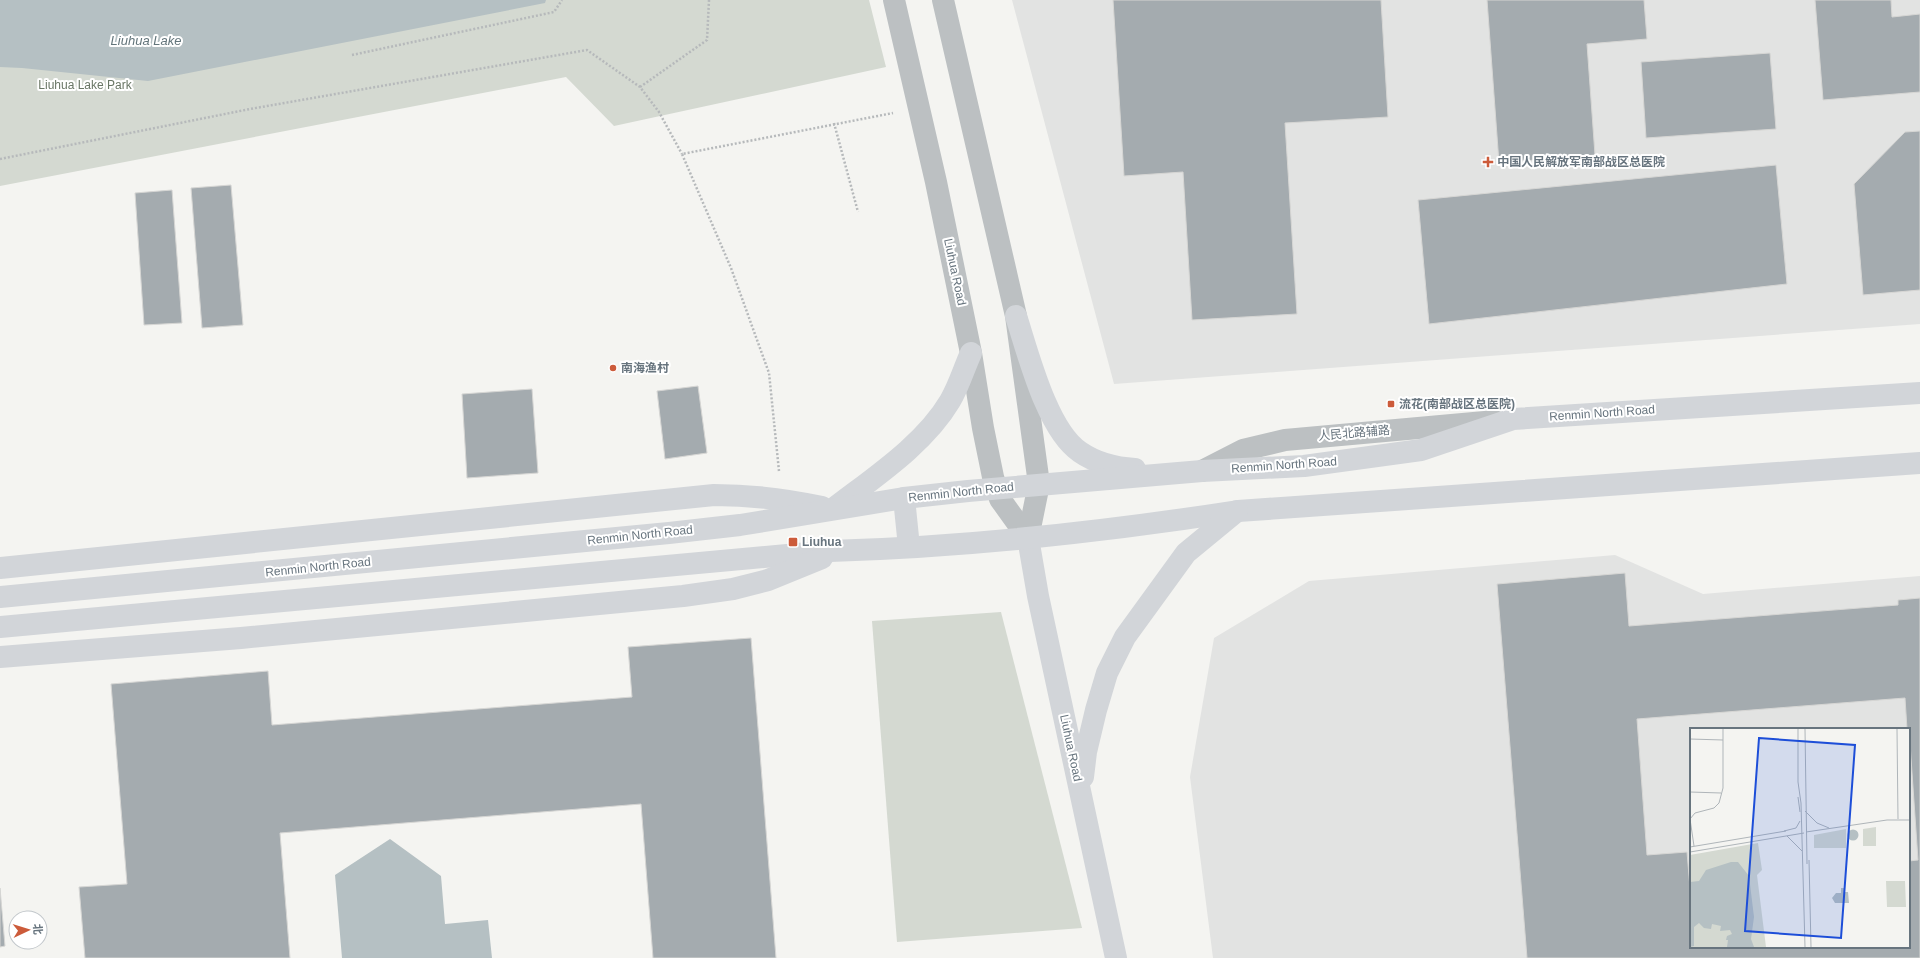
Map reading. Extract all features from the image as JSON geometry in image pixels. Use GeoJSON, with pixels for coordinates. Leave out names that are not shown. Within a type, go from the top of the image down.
{"type":"FeatureCollection","features":[{"type":"Feature","properties":{"kind":"main road"},"geometry":{"type":"LineString","coordinates":[[1016,316],[1044,399],[1059,430],[1079,452],[1100,463],[1120,468],[1202,471]]}},
{"type":"Feature","properties":{"kind":"main road"},"geometry":{"type":"LineString","coordinates":[[0,568],[721,495],[748,495],[788,499],[832,510],[927,431],[950,401],[971,353]]}},
{"type":"Feature","properties":{"kind":"main road","name":"Renmin North Road"},"geometry":{"type":"LineString","coordinates":[[0,597],[740,525],[904,498],[996,488],[1202,471],[1304,466],[1422,450],[1513,419],[1920,393]]}},
{"type":"Feature","properties":{"kind":"main road"},"geometry":{"type":"LineString","coordinates":[[0,628],[353,593],[840,550],[910,547],[1028,538],[1188,519],[1238,511],[1920,463]]}},
{"type":"Feature","properties":{"kind":"main road"},"geometry":{"type":"LineString","coordinates":[[904,498],[910,547]]}},
{"type":"Feature","properties":{"kind":"main road"},"geometry":{"type":"LineString","coordinates":[[1081,792],[1086,752],[1096,710],[1107,673],[1125,637],[1186,553],[1238,511]]}},
{"type":"Feature","properties":{"kind":"main road"},"geometry":{"type":"LineString","coordinates":[[558,512],[562,543]]}},
{"type":"Feature","properties":{"kind":"main road","name":"Liuhua Road"},"geometry":{"type":"LineString","coordinates":[[1028,538],[1038,596],[1116,958]]}},
{"type":"Feature","properties":{"kind":"main road"},"geometry":{"type":"LineString","coordinates":[[0,658],[241,638],[683,596],[733,589],[768,580],[840,550]]}},
{"type":"Feature","properties":{"kind":"main road"},"geometry":{"type":"LineString","coordinates":[[61,561],[64,591]]}},
{"type":"Feature","properties":{"kind":"main road"},"geometry":{"type":"LineString","coordinates":[[87,619],[91,650]]}},
{"type":"Feature","properties":{"kind":"street","name":"Liuhua Road"},"geometry":{"type":"LineString","coordinates":[[894,0],[919,108],[971,353],[983,428],[996,488],[1000,499],[1028,538]]}},
{"type":"Feature","properties":{"kind":"street","name":"Liuhua Road"},"geometry":{"type":"LineString","coordinates":[[942,0],[1016,316],[1039,484],[1028,538]]}},
{"type":"Feature","properties":{"kind":"path"},"geometry":{"type":"LineString","coordinates":[[352,55],[554,12],[562,0]]}},
{"type":"Feature","properties":{"kind":"path"},"geometry":{"type":"LineString","coordinates":[[640,87],[707,40],[708,0]]}},
{"type":"Feature","properties":{"kind":"path"},"geometry":{"type":"LineString","coordinates":[[0,159],[250,109],[587,50],[640,87],[659,112],[682,154],[731,268],[770,373],[779,472]]}},
{"type":"Feature","properties":{"kind":"path"},"geometry":{"type":"LineString","coordinates":[[682,154],[834,123],[919,108]]}},
{"type":"Feature","properties":{"kind":"path"},"geometry":{"type":"LineString","coordinates":[[834,123],[858,212]]}},
{"type":"Feature","properties":{"kind":"shaded area","name":"中国人民解放军南部战区总医院"},"geometry":{"type":"Polygon","coordinates":[[[1012,0],[1920,0],[1920,324],[1114,384],[1012,0]]]}},
{"type":"Feature","properties":{"kind":"shaded area"},"geometry":{"type":"Polygon","coordinates":[[[1615,555],[1703,594],[1920,576],[1920,958],[1213,958],[1190,777],[1214,638],[1309,581],[1615,555]]]}},
{"type":"Feature","properties":{"kind":"green space","name":"Liuhua Lake Park"},"geometry":{"type":"Polygon","coordinates":[[[0,0],[869,0],[886,67],[614,126],[566,77],[0,186],[0,0]]]}},
{"type":"Feature","properties":{"kind":"green space"},"geometry":{"type":"Polygon","coordinates":[[[1001,612],[1082,928],[897,942],[872,621],[1001,612]]]}},
{"type":"Feature","properties":{"kind":"water","name":"Liuhua Lake"},"geometry":{"type":"Polygon","coordinates":[[[0,0],[546,0],[545,3],[148,81],[0,67],[0,0]]]}},
{"type":"Feature","properties":{"kind":"water"},"geometry":{"type":"Polygon","coordinates":[[[390,839],[441,876],[445,924],[488,920],[492,958],[342,958],[335,875],[390,839]]]}},
{"type":"Feature","properties":{"kind":"building"},"geometry":{"type":"Polygon","coordinates":[[[1113,0],[1381,0],[1388,117],[1285,123],[1297,314],[1192,320],[1183,172],[1124,176],[1113,0]]]}},
{"type":"Feature","properties":{"kind":"building"},"geometry":{"type":"Polygon","coordinates":[[[1487,0],[1644,0],[1647,39],[1587,44],[1595,155],[1499,163],[1487,0]]]}},
{"type":"Feature","properties":{"kind":"building"},"geometry":{"type":"Polygon","coordinates":[[[1815,0],[1891,0],[1892,17],[1920,14],[1920,92],[1823,100],[1815,0]]]}},
{"type":"Feature","properties":{"kind":"building"},"geometry":{"type":"Polygon","coordinates":[[[1770,53],[1776,129],[1646,138],[1641,62],[1770,53]]]}},
{"type":"Feature","properties":{"kind":"building"},"geometry":{"type":"Polygon","coordinates":[[[1920,131],[1920,290],[1863,295],[1854,184],[1905,132],[1920,131]]]}},
{"type":"Feature","properties":{"kind":"building"},"geometry":{"type":"Polygon","coordinates":[[[1776,165],[1787,284],[1429,324],[1418,200],[1776,165]]]}},
{"type":"Feature","properties":{"kind":"building"},"geometry":{"type":"Polygon","coordinates":[[[231,185],[243,325],[202,328],[191,188],[231,185]]]}},
{"type":"Feature","properties":{"kind":"building"},"geometry":{"type":"Polygon","coordinates":[[[172,190],[182,323],[144,325],[135,193],[172,190]]]}},
{"type":"Feature","properties":{"kind":"building"},"geometry":{"type":"Polygon","coordinates":[[[698,386],[707,453],[665,459],[657,391],[698,386]]]}},
{"type":"Feature","properties":{"kind":"building"},"geometry":{"type":"Polygon","coordinates":[[[532,389],[538,473],[467,478],[462,394],[532,389]]]}},
{"type":"Feature","properties":{"kind":"building"},"geometry":{"type":"Polygon","coordinates":[[[1625,573],[1629,626],[1898,605],[1898,600],[1920,598],[1920,958],[1527,958],[1497,584],[1625,573]]]}},
{"type":"Feature","properties":{"kind":"building"},"geometry":{"type":"Polygon","coordinates":[[[751,638],[776,958],[653,958],[641,804],[280,833],[290,958],[85,958],[79,887],[127,884],[111,684],[268,671],[272,725],[632,697],[628,647],[751,638]]]}},
{"type":"Feature","properties":{"kind":"building"},"geometry":{"type":"Polygon","coordinates":[[[0,888],[5,946],[0,947],[0,888]]]}},
{"type":"Feature","properties":{"kind":"place","name":"中国人民解放军南部战区总医院"},"geometry":{"type":"Point","coordinates":[1488,162]}},
{"type":"Feature","properties":{"kind":"place","name":"南海渔村"},"geometry":{"type":"Point","coordinates":[613,368]}},
{"type":"Feature","properties":{"kind":"place","name":"流花(南部战区总医院)"},"geometry":{"type":"Point","coordinates":[1391,404]}},
{"type":"Feature","properties":{"kind":"place","name":"Liuhua"},"geometry":{"type":"Point","coordinates":[793,542]}}]}
